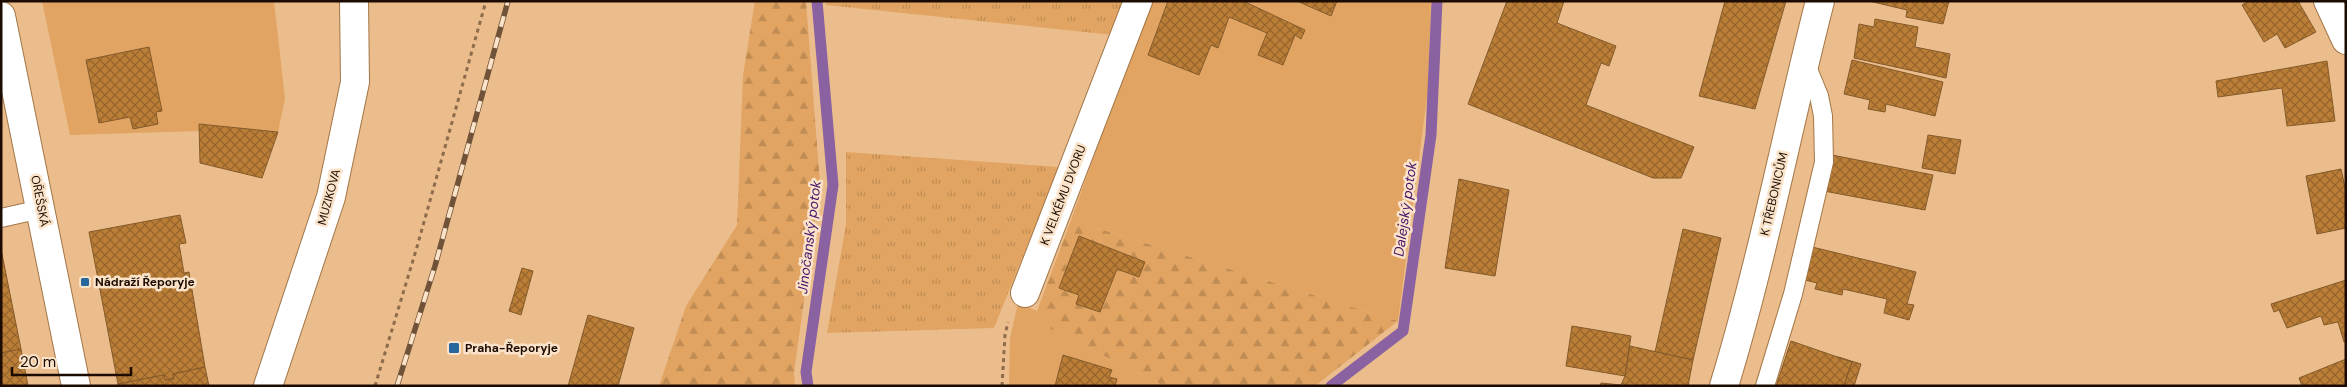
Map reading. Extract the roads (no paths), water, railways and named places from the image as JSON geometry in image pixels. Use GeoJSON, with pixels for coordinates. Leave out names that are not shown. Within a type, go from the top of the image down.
{"type":"FeatureCollection","features":[{"type":"Feature","properties":{"kind":"street","name":"MUZIKOVA"},"geometry":{"type":"LineString","coordinates":[[268,386],[331,197],[354,82],[354,1]]}},
{"type":"Feature","properties":{"kind":"street","name":"K VELKÉMU DVORU"},"geometry":{"type":"LineString","coordinates":[[1025,293],[1138,1]]}},
{"type":"Feature","properties":{"kind":"street","name":"K TŘEBONICŮM"},"geometry":{"type":"LineString","coordinates":[[1724,386],[1747,312],[1820,1]]}},
{"type":"Feature","properties":{"kind":"street"},"geometry":{"type":"LineString","coordinates":[[2328,1],[2346,40]]}},
{"type":"Feature","properties":{"kind":"street","name":"OŘEŠSKÁ"},"geometry":{"type":"LineString","coordinates":[[1,16],[76,386]]}},
{"type":"Feature","properties":{"kind":"lane"},"geometry":{"type":"LineString","coordinates":[[1765,386],[1793,294],[1824,162],[1822,109],[1819,96],[1805,61]]}},
{"type":"Feature","properties":{"kind":"lane"},"geometry":{"type":"LineString","coordinates":[[1,218],[41,209]]}},
{"type":"Feature","properties":{"kind":"waterway","name":"Jinočanský potok"},"geometry":{"type":"LineString","coordinates":[[808,386],[806,372],[833,185],[817,1]]}},
{"type":"Feature","properties":{"kind":"waterway","name":"Dalejský potok"},"geometry":{"type":"LineString","coordinates":[[1331,386],[1403,331],[1431,135],[1437,1]]}},
{"type":"Feature","properties":{"kind":"railway"},"geometry":{"type":"LineString","coordinates":[[397,386],[435,266],[508,1]]}},
{"type":"Feature","properties":{"kind":"place","name":"Nádraží Řeporyje"},"geometry":{"type":"Point","coordinates":[85,282]}},
{"type":"Feature","properties":{"kind":"place","name":"Praha-Řeporyje"},"geometry":{"type":"Point","coordinates":[454,348]}}]}
